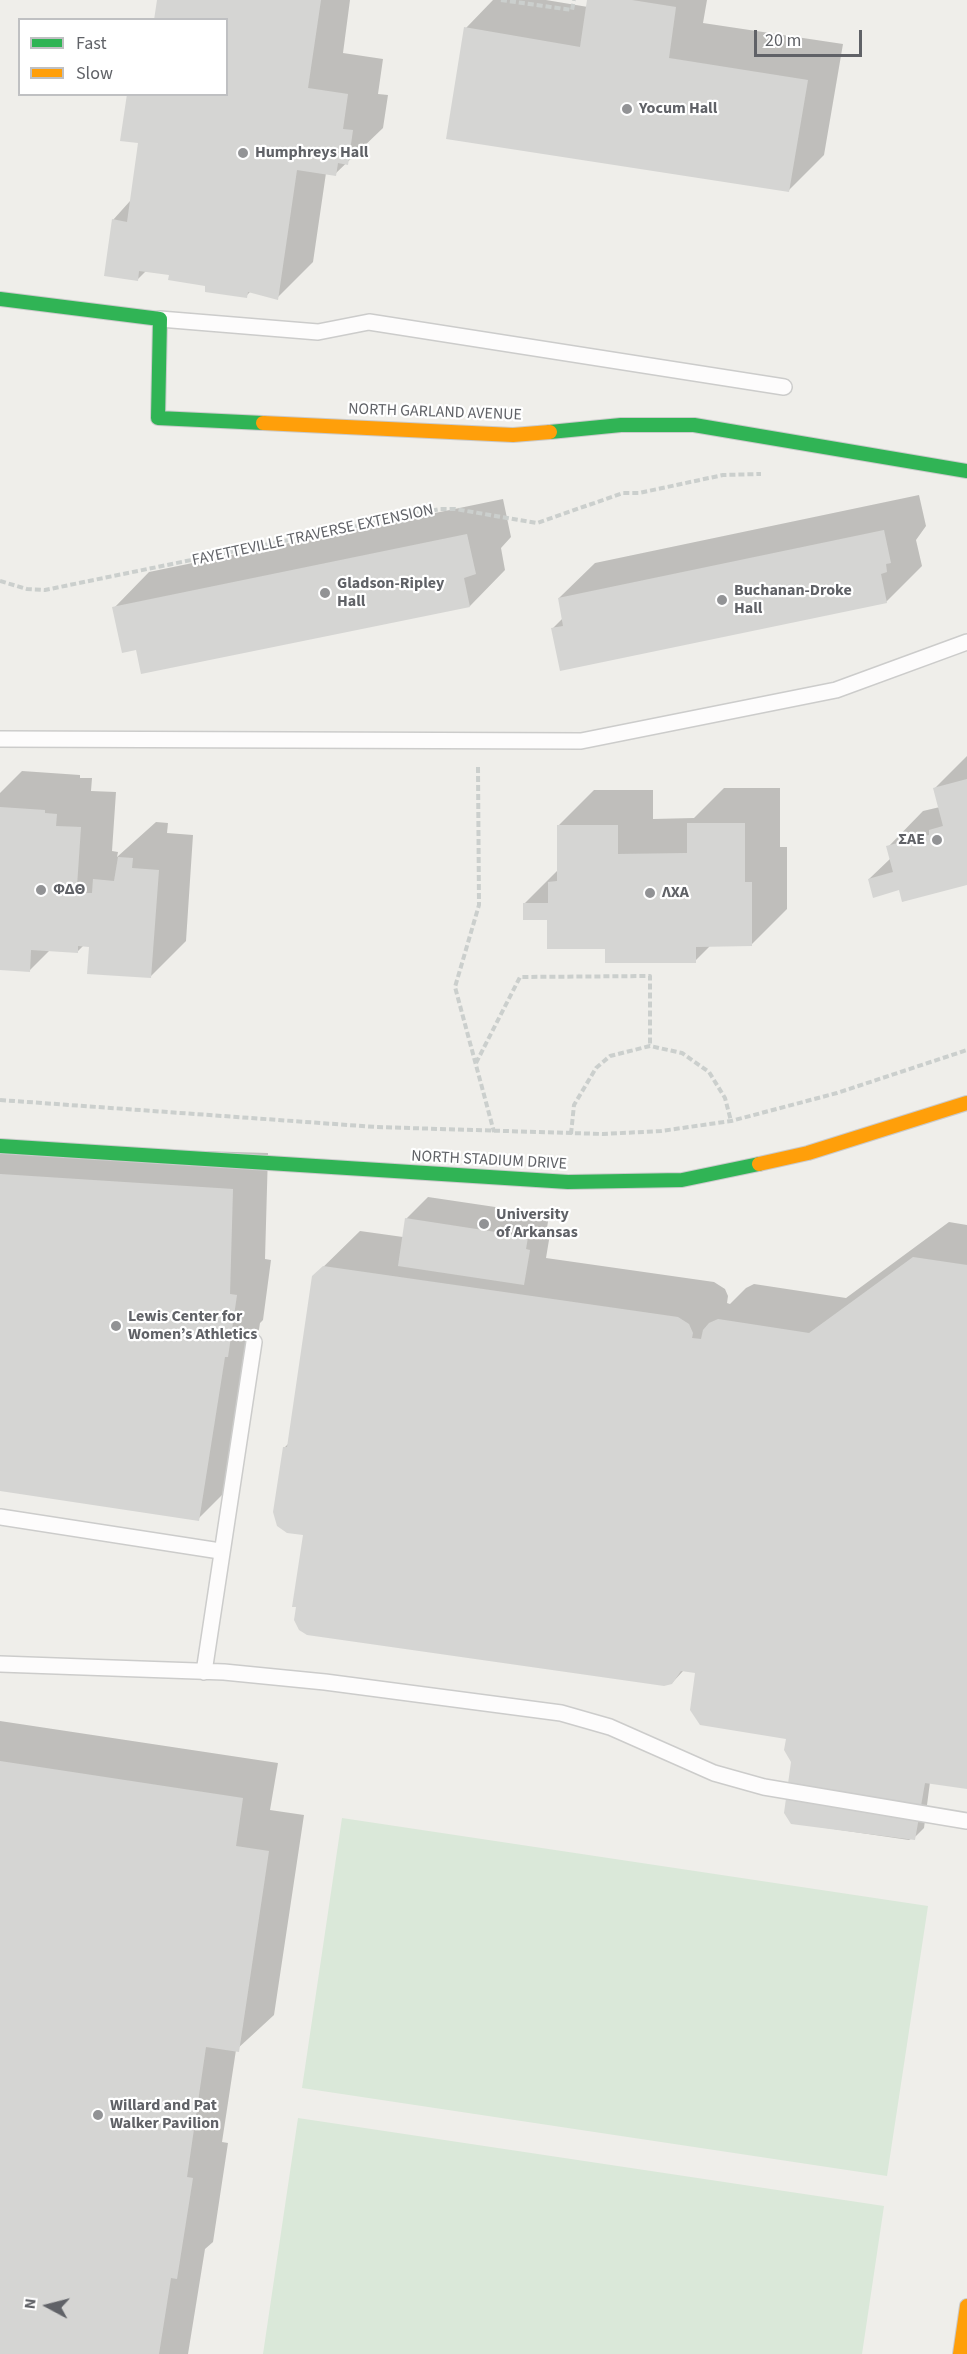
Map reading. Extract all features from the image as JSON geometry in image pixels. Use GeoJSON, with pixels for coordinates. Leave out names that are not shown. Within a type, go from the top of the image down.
{"type":"FeatureCollection","features":[{"type":"Feature","properties":{"kind":"street"},"geometry":{"type":"LineString","coordinates":[[0,299],[160,319]]}},
{"type":"Feature","properties":{"kind":"street","name":"NORTH GARLAND AVENUE"},"geometry":{"type":"LineString","coordinates":[[160,319],[158,418],[513,435],[621,425],[694,425],[967,471]]}},
{"type":"Feature","properties":{"kind":"street","name":"NORTH STADIUM DRIVE"},"geometry":{"type":"LineString","coordinates":[[0,1146],[568,1182],[682,1180],[808,1153],[967,1103]]}},
{"type":"Feature","properties":{"kind":"street"},"geometry":{"type":"LineString","coordinates":[[960,2354],[967,2306]]}},
{"type":"Feature","properties":{"kind":"lane"},"geometry":{"type":"LineString","coordinates":[[160,319],[318,332],[369,322],[784,387]]}},
{"type":"Feature","properties":{"kind":"lane"},"geometry":{"type":"LineString","coordinates":[[0,739],[580,741],[836,690],[967,642]]}},
{"type":"Feature","properties":{"kind":"lane"},"geometry":{"type":"LineString","coordinates":[[204,1672],[220,1551],[254,1342]]}},
{"type":"Feature","properties":{"kind":"lane"},"geometry":{"type":"LineString","coordinates":[[0,1517],[220,1551]]}},
{"type":"Feature","properties":{"kind":"lane"},"geometry":{"type":"LineString","coordinates":[[0,1664],[204,1672],[325,1682],[561,1713],[610,1727],[714,1773],[764,1787],[967,1821]]}},
{"type":"Feature","properties":{"kind":"path"},"geometry":{"type":"LineString","coordinates":[[501,0],[572,10],[572,1]]}},
{"type":"Feature","properties":{"kind":"path","name":"FAYETTEVILLE TRAVERSE EXTENSION"},"geometry":{"type":"LineString","coordinates":[[0,581],[27,589],[45,590],[440,509],[455,508],[537,523],[616,494],[639,493],[723,475],[766,474]]}},
{"type":"Feature","properties":{"kind":"path"},"geometry":{"type":"LineString","coordinates":[[478,784],[479,905],[455,987],[495,1132]]}},
{"type":"Feature","properties":{"kind":"path"},"geometry":{"type":"LineString","coordinates":[[476,1064],[519,977],[650,976],[650,1046]]}},
{"type":"Feature","properties":{"kind":"path"},"geometry":{"type":"LineString","coordinates":[[570,1134],[574,1105],[596,1068],[610,1056],[650,1046],[682,1053],[710,1072],[725,1098],[731,1121]]}},
{"type":"Feature","properties":{"kind":"path"},"geometry":{"type":"LineString","coordinates":[[0,1100],[376,1127],[570,1134],[661,1131],[731,1121],[837,1093],[967,1050]]}},
{"type":"Feature","properties":{"kind":"green space"},"geometry":{"type":"Polygon","coordinates":[[[342,1818],[928,1906],[887,2176],[302,2088],[342,1818]]]}},
{"type":"Feature","properties":{"kind":"green space"},"geometry":{"type":"Polygon","coordinates":[[[298,2118],[884,2206],[862,2354],[263,2354],[298,2118]]]}},
{"type":"Feature","properties":{"kind":"building","name":"Humphreys Hall"},"geometry":{"type":"Polygon","coordinates":[[[157,0],[321,0],[308,88],[348,94],[343,129],[353,130],[348,165],[338,163],[336,176],[297,170],[278,300],[248,292],[247,298],[205,292],[205,286],[168,280],[169,275],[139,271],[138,281],[104,276],[112,219],[127,222],[138,143],[120,141],[127,96],[228,96],[228,18],[154,18],[157,0]]]}},
{"type":"Feature","properties":{"kind":"building","name":"Yocum Hall"},"geometry":{"type":"Polygon","coordinates":[[[587,0],[632,0],[676,7],[669,58],[808,80],[789,192],[446,139],[464,27],[580,47],[587,0]]]}},
{"type":"Feature","properties":{"kind":"building","name":"Buchanan-Droke Hall"},"geometry":{"type":"Polygon","coordinates":[[[884,530],[891,563],[886,564],[887,572],[881,574],[887,603],[560,671],[551,628],[563,626],[558,598],[884,530]]]}},
{"type":"Feature","properties":{"kind":"building","name":"Gladson-Ripley Hall"},"geometry":{"type":"Polygon","coordinates":[[[467,534],[476,574],[464,578],[470,607],[141,674],[136,650],[122,653],[112,607],[467,534]]]}},
{"type":"Feature","properties":{"kind":"building","name":"ΣΑΕ"},"geometry":{"type":"Polygon","coordinates":[[[967,779],[967,885],[902,902],[899,890],[873,898],[868,879],[893,872],[886,846],[929,835],[929,830],[943,826],[933,788],[967,779]]]}},
{"type":"Feature","properties":{"kind":"building","name":"ΦΔΘ"},"geometry":{"type":"Polygon","coordinates":[[[0,807],[45,810],[45,813],[57,814],[56,826],[81,827],[77,886],[83,887],[83,893],[92,893],[93,879],[114,881],[118,857],[133,858],[132,868],[159,870],[151,978],[87,974],[89,947],[78,946],[78,953],[31,950],[30,972],[0,970],[0,807]]]}},
{"type":"Feature","properties":{"kind":"building","name":"ΛΧΑ"},"geometry":{"type":"Polygon","coordinates":[[[687,823],[745,823],[745,882],[752,882],[752,946],[696,947],[696,963],[605,963],[605,949],[547,949],[547,920],[523,920],[523,903],[548,903],[548,882],[557,881],[557,825],[618,825],[618,854],[687,853],[687,823]]]}},
{"type":"Feature","properties":{"kind":"building","name":"Lewis Center for Women’s Athletics"},"geometry":{"type":"Polygon","coordinates":[[[0,1174],[233,1189],[230,1294],[237,1295],[199,1521],[0,1491],[0,1174]]]}},
{"type":"Feature","properties":{"kind":"building"},"geometry":{"type":"Polygon","coordinates":[[[405,1218],[528,1237],[526,1249],[530,1250],[524,1285],[398,1266],[405,1218]]]}},
{"type":"Feature","properties":{"kind":"building"},"geometry":{"type":"Polygon","coordinates":[[[913,1257],[967,1265],[967,1789],[925,1783],[915,1840],[791,1824],[784,1813],[791,1762],[784,1750],[786,1739],[700,1725],[690,1710],[695,1673],[681,1671],[672,1684],[664,1686],[307,1635],[299,1630],[294,1620],[296,1607],[292,1607],[303,1535],[287,1533],[277,1526],[273,1512],[283,1447],[287,1447],[312,1276],[323,1266],[678,1317],[689,1324],[693,1333],[692,1338],[701,1339],[703,1330],[709,1323],[718,1319],[809,1333],[913,1257]]]}},
{"type":"Feature","properties":{"kind":"building","name":"Willard and Pat Walker Pavilion"},"geometry":{"type":"Polygon","coordinates":[[[0,1761],[243,1798],[236,1846],[269,1851],[239,2052],[206,2047],[187,2177],[193,2178],[177,2279],[171,2278],[159,2354],[0,2354],[0,1761]]]}},
{"type":"Feature","properties":{"kind":"traffic: fast"},"geometry":{"type":"LineString","coordinates":[[0,299],[160,319],[158,418],[263,423]]}},
{"type":"Feature","properties":{"kind":"traffic: fast"},"geometry":{"type":"LineString","coordinates":[[550,432],[621,425],[694,425],[967,471]]}},
{"type":"Feature","properties":{"kind":"traffic: fast"},"geometry":{"type":"LineString","coordinates":[[0,1146],[568,1182],[682,1180],[759,1164]]}},
{"type":"Feature","properties":{"kind":"traffic: slow"},"geometry":{"type":"LineString","coordinates":[[263,423],[513,435],[550,432]]}},
{"type":"Feature","properties":{"kind":"traffic: slow"},"geometry":{"type":"LineString","coordinates":[[759,1164],[808,1153],[967,1103]]}},
{"type":"Feature","properties":{"kind":"traffic: slow"},"geometry":{"type":"LineString","coordinates":[[960,2354],[967,2306]]}},
{"type":"Feature","properties":{"kind":"place","name":"Yocum Hall"},"geometry":{"type":"Point","coordinates":[627,109]}},
{"type":"Feature","properties":{"kind":"place","name":"Humphreys Hall"},"geometry":{"type":"Point","coordinates":[243,153]}},
{"type":"Feature","properties":{"kind":"place","name":"Gladson-Ripley Hall"},"geometry":{"type":"Point","coordinates":[325,593]}},
{"type":"Feature","properties":{"kind":"place","name":"Buchanan-Droke Hall"},"geometry":{"type":"Point","coordinates":[722,600]}},
{"type":"Feature","properties":{"kind":"place","name":"ΣΑΕ"},"geometry":{"type":"Point","coordinates":[937,840]}},
{"type":"Feature","properties":{"kind":"place","name":"ΦΔΘ"},"geometry":{"type":"Point","coordinates":[41,890]}},
{"type":"Feature","properties":{"kind":"place","name":"ΛΧΑ"},"geometry":{"type":"Point","coordinates":[650,893]}},
{"type":"Feature","properties":{"kind":"place","name":"University of Arkansas"},"geometry":{"type":"Point","coordinates":[484,1224]}},
{"type":"Feature","properties":{"kind":"place","name":"Lewis Center for Women’s Athletics"},"geometry":{"type":"Point","coordinates":[116,1326]}},
{"type":"Feature","properties":{"kind":"place","name":"Willard and Pat Walker Pavilion"},"geometry":{"type":"Point","coordinates":[98,2115]}}]}
